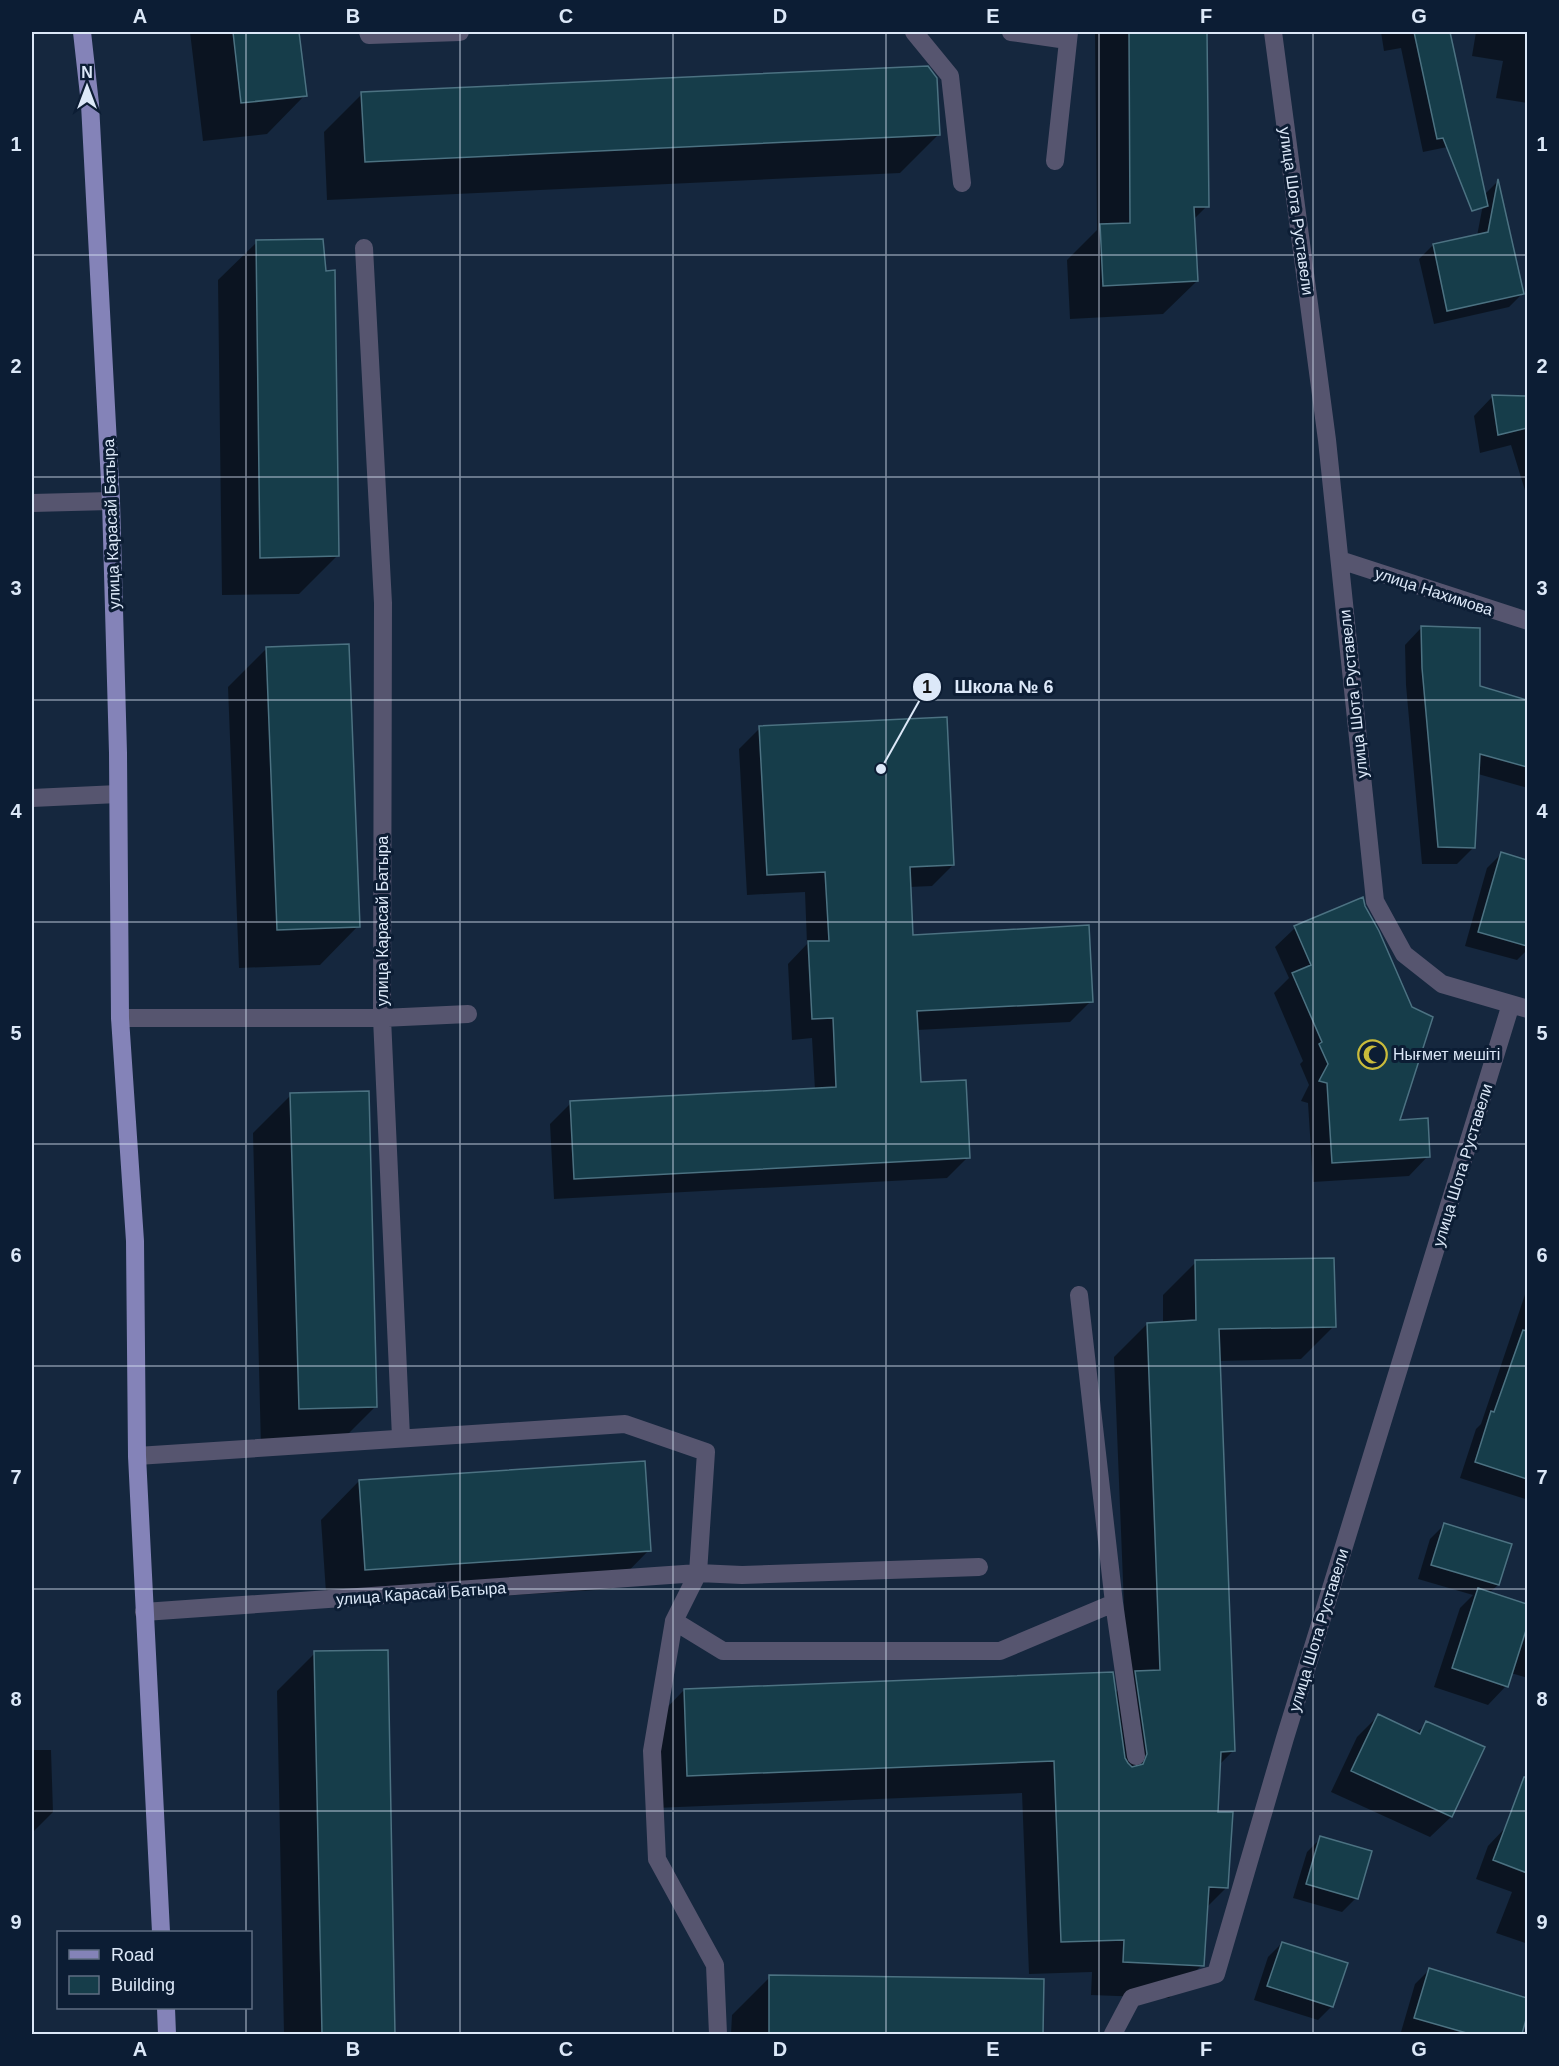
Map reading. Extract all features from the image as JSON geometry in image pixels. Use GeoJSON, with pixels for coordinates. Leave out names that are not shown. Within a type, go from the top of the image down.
{"type":"FeatureCollection","features":[{"type":"Feature","properties":{"kind":"main road","name":"улица Карасай Батыра"},"geometry":{"type":"LineString","coordinates":[[82,32],[91,116],[111,501],[118,794],[120,1018],[135,1241],[137,1456],[161,1931]]}},
{"type":"Feature","properties":{"kind":"main road"},"geometry":{"type":"LineString","coordinates":[[166,2009],[167,2034]]}},
{"type":"Feature","properties":{"kind":"street"},"geometry":{"type":"LineString","coordinates":[[368,32],[369,35],[460,32]]}},
{"type":"Feature","properties":{"kind":"street"},"geometry":{"type":"LineString","coordinates":[[914,32],[950,76],[962,183]]}},
{"type":"Feature","properties":{"kind":"street"},"geometry":{"type":"LineString","coordinates":[[1011,32],[1068,36],[1055,161]]}},
{"type":"Feature","properties":{"kind":"street","name":"улица Шота Руставели"},"geometry":{"type":"LineString","coordinates":[[1113,2034],[1132,1998],[1216,1974],[1285,1738],[1519,1007],[1442,984],[1404,954],[1375,902],[1328,440],[1273,32]]}},
{"type":"Feature","properties":{"kind":"street","name":"улица Карасай Батыра"},"geometry":{"type":"LineString","coordinates":[[364,248],[383,603],[382,1018],[400,1437]]}},
{"type":"Feature","properties":{"kind":"street"},"geometry":{"type":"LineString","coordinates":[[32,503],[111,501]]}},
{"type":"Feature","properties":{"kind":"street","name":"улица Нахимова"},"geometry":{"type":"LineString","coordinates":[[1340,560],[1527,621]]}},
{"type":"Feature","properties":{"kind":"street"},"geometry":{"type":"LineString","coordinates":[[32,798],[118,794]]}},
{"type":"Feature","properties":{"kind":"street","name":"улица Карасай Батыра"},"geometry":{"type":"LineString","coordinates":[[120,1018],[382,1018],[468,1014]]}},
{"type":"Feature","properties":{"kind":"street"},"geometry":{"type":"LineString","coordinates":[[1079,1295],[1114,1603],[1136,1756]]}},
{"type":"Feature","properties":{"kind":"street"},"geometry":{"type":"LineString","coordinates":[[137,1456],[625,1424],[706,1452],[698,1574],[674,1621],[652,1751],[657,1859],[715,1965],[718,2034]]}},
{"type":"Feature","properties":{"kind":"street","name":"улица Карасай Батыра"},"geometry":{"type":"LineString","coordinates":[[144,1612],[698,1574],[742,1575],[980,1567]]}},
{"type":"Feature","properties":{"kind":"street"},"geometry":{"type":"LineString","coordinates":[[674,1621],[723,1652],[1000,1652],[1114,1603]]}},
{"type":"Feature","properties":{"kind":"building"},"geometry":{"type":"Polygon","coordinates":[[[233,32],[299,32],[307,96],[241,103],[233,32]]]}},
{"type":"Feature","properties":{"kind":"building"},"geometry":{"type":"Polygon","coordinates":[[[1129,32],[1207,32],[1209,207],[1194,207],[1198,281],[1103,286],[1100,224],[1130,223],[1129,32]]]}},
{"type":"Feature","properties":{"kind":"building"},"geometry":{"type":"Polygon","coordinates":[[[1414,32],[1450,32],[1488,206],[1472,211],[1443,138],[1437,139],[1414,32]]]}},
{"type":"Feature","properties":{"kind":"building"},"geometry":{"type":"Polygon","coordinates":[[[928,66],[937,78],[940,135],[365,162],[361,92],[928,66]]]}},
{"type":"Feature","properties":{"kind":"building"},"geometry":{"type":"Polygon","coordinates":[[[1498,179],[1524,294],[1447,311],[1433,244],[1488,232],[1498,179]]]}},
{"type":"Feature","properties":{"kind":"building"},"geometry":{"type":"Polygon","coordinates":[[[323,239],[326,271],[335,270],[339,556],[260,558],[256,240],[323,239]]]}},
{"type":"Feature","properties":{"kind":"building"},"geometry":{"type":"Polygon","coordinates":[[[1492,395],[1527,396],[1527,428],[1498,435],[1492,395]]]}},
{"type":"Feature","properties":{"kind":"building"},"geometry":{"type":"Polygon","coordinates":[[[1421,626],[1480,628],[1480,686],[1527,700],[1527,767],[1480,754],[1475,848],[1438,847],[1422,668],[1421,626]]]}},
{"type":"Feature","properties":{"kind":"building"},"geometry":{"type":"Polygon","coordinates":[[[349,644],[360,927],[277,930],[266,647],[349,644]]]}},
{"type":"Feature","properties":{"kind":"building"},"geometry":{"type":"Polygon","coordinates":[[[947,717],[954,865],[910,867],[913,935],[1089,925],[1093,1002],[917,1011],[921,1082],[966,1080],[970,1158],[574,1179],[570,1101],[836,1087],[833,1018],[812,1019],[808,941],[829,941],[825,872],[767,875],[759,726],[947,717]]]}},
{"type":"Feature","properties":{"kind":"building"},"geometry":{"type":"Polygon","coordinates":[[[1501,852],[1527,860],[1527,946],[1478,932],[1501,852]]]}},
{"type":"Feature","properties":{"kind":"building"},"geometry":{"type":"Polygon","coordinates":[[[1363,897],[1365,906],[1379,931],[1412,1007],[1433,1017],[1400,1120],[1428,1118],[1430,1157],[1332,1163],[1327,1083],[1319,1081],[1328,1064],[1319,1044],[1322,1042],[1292,973],[1311,965],[1294,926],[1363,897]]]}},
{"type":"Feature","properties":{"kind":"building"},"geometry":{"type":"Polygon","coordinates":[[[369,1091],[377,1407],[299,1409],[290,1093],[369,1091]]]}},
{"type":"Feature","properties":{"kind":"building"},"geometry":{"type":"Polygon","coordinates":[[[1334,1258],[1336,1327],[1219,1329],[1235,1751],[1221,1752],[1218,1812],[1233,1812],[1228,1888],[1209,1887],[1204,1966],[1123,1962],[1124,1940],[1061,1942],[1054,1761],[687,1776],[684,1689],[1113,1672],[1125,1758],[1132,1767],[1143,1764],[1147,1754],[1135,1671],[1160,1670],[1147,1323],[1196,1320],[1195,1260],[1334,1258]]]}},
{"type":"Feature","properties":{"kind":"building"},"geometry":{"type":"Polygon","coordinates":[[[1523,1330],[1527,1331],[1527,1479],[1475,1462],[1491,1411],[1494,1412],[1523,1330]]]}},
{"type":"Feature","properties":{"kind":"building"},"geometry":{"type":"Polygon","coordinates":[[[645,1461],[651,1551],[365,1570],[359,1480],[645,1461]]]}},
{"type":"Feature","properties":{"kind":"building"},"geometry":{"type":"Polygon","coordinates":[[[1444,1523],[1512,1544],[1499,1585],[1431,1565],[1444,1523]]]}},
{"type":"Feature","properties":{"kind":"building"},"geometry":{"type":"Polygon","coordinates":[[[1478,1588],[1527,1604],[1527,1627],[1508,1687],[1452,1668],[1478,1588]]]}},
{"type":"Feature","properties":{"kind":"building"},"geometry":{"type":"Polygon","coordinates":[[[388,1650],[395,2034],[322,2034],[314,1651],[388,1650]]]}},
{"type":"Feature","properties":{"kind":"building"},"geometry":{"type":"Polygon","coordinates":[[[1378,1714],[1420,1734],[1426,1721],[1485,1747],[1452,1817],[1351,1771],[1378,1714]]]}},
{"type":"Feature","properties":{"kind":"building"},"geometry":{"type":"Polygon","coordinates":[[[1524,1777],[1527,1777],[1527,1873],[1493,1860],[1524,1777]]]}},
{"type":"Feature","properties":{"kind":"building"},"geometry":{"type":"Polygon","coordinates":[[[1320,1836],[1372,1851],[1358,1899],[1306,1884],[1320,1836]]]}},
{"type":"Feature","properties":{"kind":"building"},"geometry":{"type":"Polygon","coordinates":[[[1282,1942],[1348,1963],[1333,2007],[1267,1986],[1282,1942]]]}},
{"type":"Feature","properties":{"kind":"building"},"geometry":{"type":"Polygon","coordinates":[[[1429,1968],[1527,1998],[1527,2016],[1522,2034],[1470,2034],[1414,2018],[1429,1968]]]}},
{"type":"Feature","properties":{"kind":"building"},"geometry":{"type":"Polygon","coordinates":[[[769,1975],[1044,1979],[1043,2034],[769,2034],[769,1975]]]}},
{"type":"Feature","properties":{"kind":"place","name":"Школа № 6"},"geometry":{"type":"Point","coordinates":[881,769]}},
{"type":"Feature","properties":{"kind":"place","name":"Нығмет мешіті"},"geometry":{"type":"Point","coordinates":[1372,1054]}}]}
